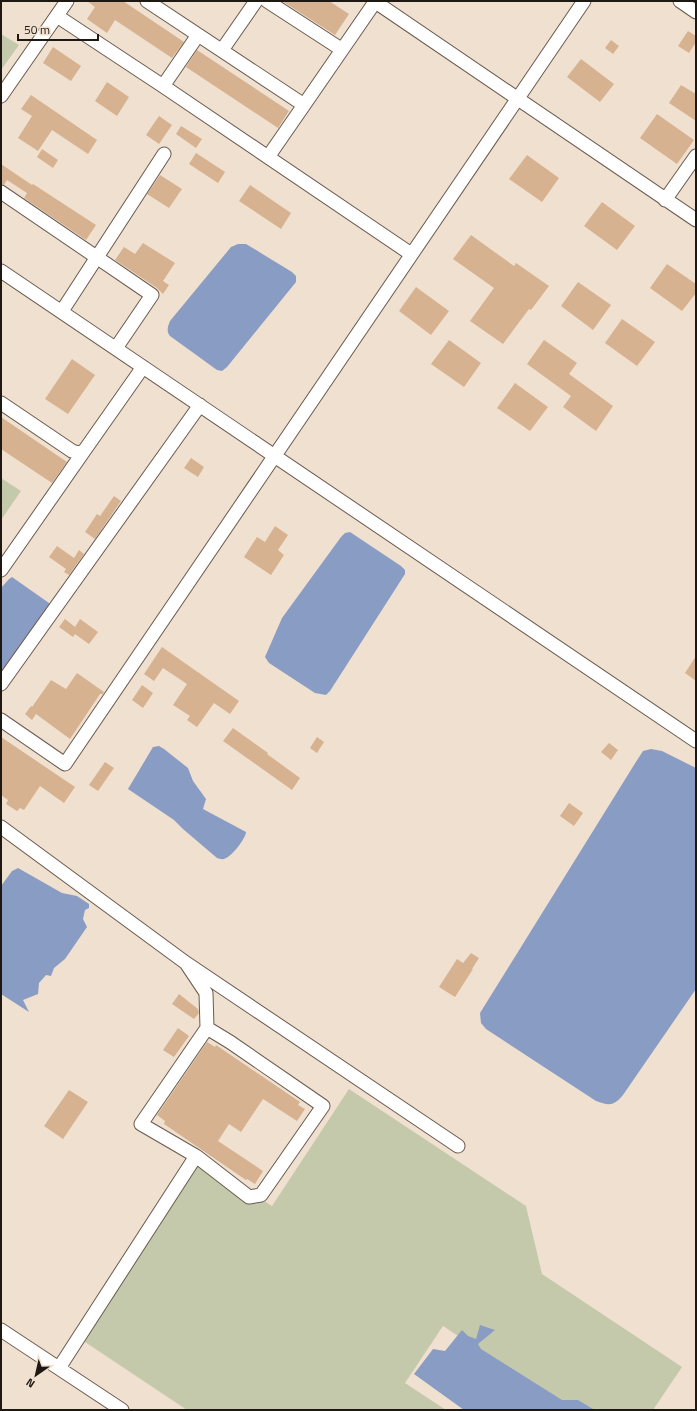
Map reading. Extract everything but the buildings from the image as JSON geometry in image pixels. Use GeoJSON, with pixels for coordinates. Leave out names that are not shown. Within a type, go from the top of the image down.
{"type":"FeatureCollection","features":[{"type":"Feature","properties":{"kind":"street"},"geometry":{"type":"LineString","coordinates":[[1,96],[67,1]]}},
{"type":"Feature","properties":{"kind":"street"},"geometry":{"type":"LineString","coordinates":[[147,1],[304,105]]}},
{"type":"Feature","properties":{"kind":"street"},"geometry":{"type":"LineString","coordinates":[[222,50],[256,1]]}},
{"type":"Feature","properties":{"kind":"street"},"geometry":{"type":"LineString","coordinates":[[267,1],[342,49]]}},
{"type":"Feature","properties":{"kind":"street"},"geometry":{"type":"LineString","coordinates":[[268,157],[374,1],[696,220]]}},
{"type":"Feature","properties":{"kind":"street"},"geometry":{"type":"LineString","coordinates":[[1,720],[65,764],[584,1]]}},
{"type":"Feature","properties":{"kind":"street"},"geometry":{"type":"LineString","coordinates":[[680,1],[696,12]]}},
{"type":"Feature","properties":{"kind":"street"},"geometry":{"type":"LineString","coordinates":[[57,16],[411,254]]}},
{"type":"Feature","properties":{"kind":"street"},"geometry":{"type":"LineString","coordinates":[[163,86],[198,35]]}},
{"type":"Feature","properties":{"kind":"street"},"geometry":{"type":"LineString","coordinates":[[62,311],[164,154]]}},
{"type":"Feature","properties":{"kind":"street"},"geometry":{"type":"LineString","coordinates":[[665,200],[696,156]]}},
{"type":"Feature","properties":{"kind":"street"},"geometry":{"type":"LineString","coordinates":[[1,192],[152,295],[116,348]]}},
{"type":"Feature","properties":{"kind":"street"},"geometry":{"type":"LineString","coordinates":[[1,271],[696,741]]}},
{"type":"Feature","properties":{"kind":"street"},"geometry":{"type":"LineString","coordinates":[[1,570],[143,367]]}},
{"type":"Feature","properties":{"kind":"street"},"geometry":{"type":"LineString","coordinates":[[1,403],[72,451],[76,453],[84,451]]}},
{"type":"Feature","properties":{"kind":"street"},"geometry":{"type":"LineString","coordinates":[[1,684],[200,405]]}},
{"type":"Feature","properties":{"kind":"street"},"geometry":{"type":"LineString","coordinates":[[1,827],[186,963],[458,1146]]}},
{"type":"Feature","properties":{"kind":"street"},"geometry":{"type":"LineString","coordinates":[[186,963],[206,993],[207,1028],[141,1124],[196,1156],[249,1197],[261,1195],[323,1106],[230,1042],[207,1028]]}},
{"type":"Feature","properties":{"kind":"street"},"geometry":{"type":"LineString","coordinates":[[58,1368],[196,1156]]}},
{"type":"Feature","properties":{"kind":"street"},"geometry":{"type":"LineString","coordinates":[[1,1330],[122,1410]]}},
{"type":"Feature","properties":{"kind":"green space"},"geometry":{"type":"Polygon","coordinates":[[[1,34],[19,45],[1,70],[1,34]]]}},
{"type":"Feature","properties":{"kind":"green space"},"geometry":{"type":"Polygon","coordinates":[[[1,478],[21,491],[1,520],[1,478]]]}},
{"type":"Feature","properties":{"kind":"green space"},"geometry":{"type":"Polygon","coordinates":[[[349,1089],[526,1206],[542,1274],[682,1367],[653,1410],[571,1410],[443,1326],[405,1383],[446,1410],[187,1410],[76,1336],[196,1156],[272,1206],[349,1089]]]}},
{"type":"Feature","properties":{"kind":"water"},"geometry":{"type":"Polygon","coordinates":[[[238,244],[246,244],[292,272],[296,276],[296,282],[227,367],[222,371],[217,370],[170,336],[168,328],[170,321],[231,247],[238,244]]]}},
{"type":"Feature","properties":{"kind":"water"},"geometry":{"type":"Polygon","coordinates":[[[350,532],[401,566],[405,570],[405,574],[330,691],[326,695],[315,693],[269,663],[265,657],[282,618],[341,537],[345,533],[350,532]]]}},
{"type":"Feature","properties":{"kind":"water"},"geometry":{"type":"Polygon","coordinates":[[[12,577],[50,605],[1,676],[1,588],[12,577]]]}},
{"type":"Feature","properties":{"kind":"water"},"geometry":{"type":"Polygon","coordinates":[[[159,746],[188,768],[193,781],[206,799],[203,809],[246,832],[241,842],[229,857],[225,859],[217,858],[174,820],[128,789],[153,747],[159,746]]]}},
{"type":"Feature","properties":{"kind":"water"},"geometry":{"type":"Polygon","coordinates":[[[651,749],[662,751],[696,768],[696,989],[623,1095],[614,1103],[604,1104],[596,1101],[486,1029],[481,1023],[480,1013],[643,751],[651,749]]]}},
{"type":"Feature","properties":{"kind":"water"},"geometry":{"type":"Polygon","coordinates":[[[18,868],[62,893],[77,896],[89,904],[89,908],[85,910],[83,919],[87,927],[65,959],[54,968],[51,976],[46,975],[39,983],[38,994],[23,1000],[29,1012],[1,994],[1,886],[12,871],[18,868]]]}},
{"type":"Feature","properties":{"kind":"water"},"geometry":{"type":"Polygon","coordinates":[[[480,1325],[495,1330],[478,1344],[481,1349],[562,1400],[578,1400],[593,1409],[464,1410],[414,1374],[433,1349],[445,1351],[462,1330],[468,1336],[476,1339],[480,1325]]]}}]}
